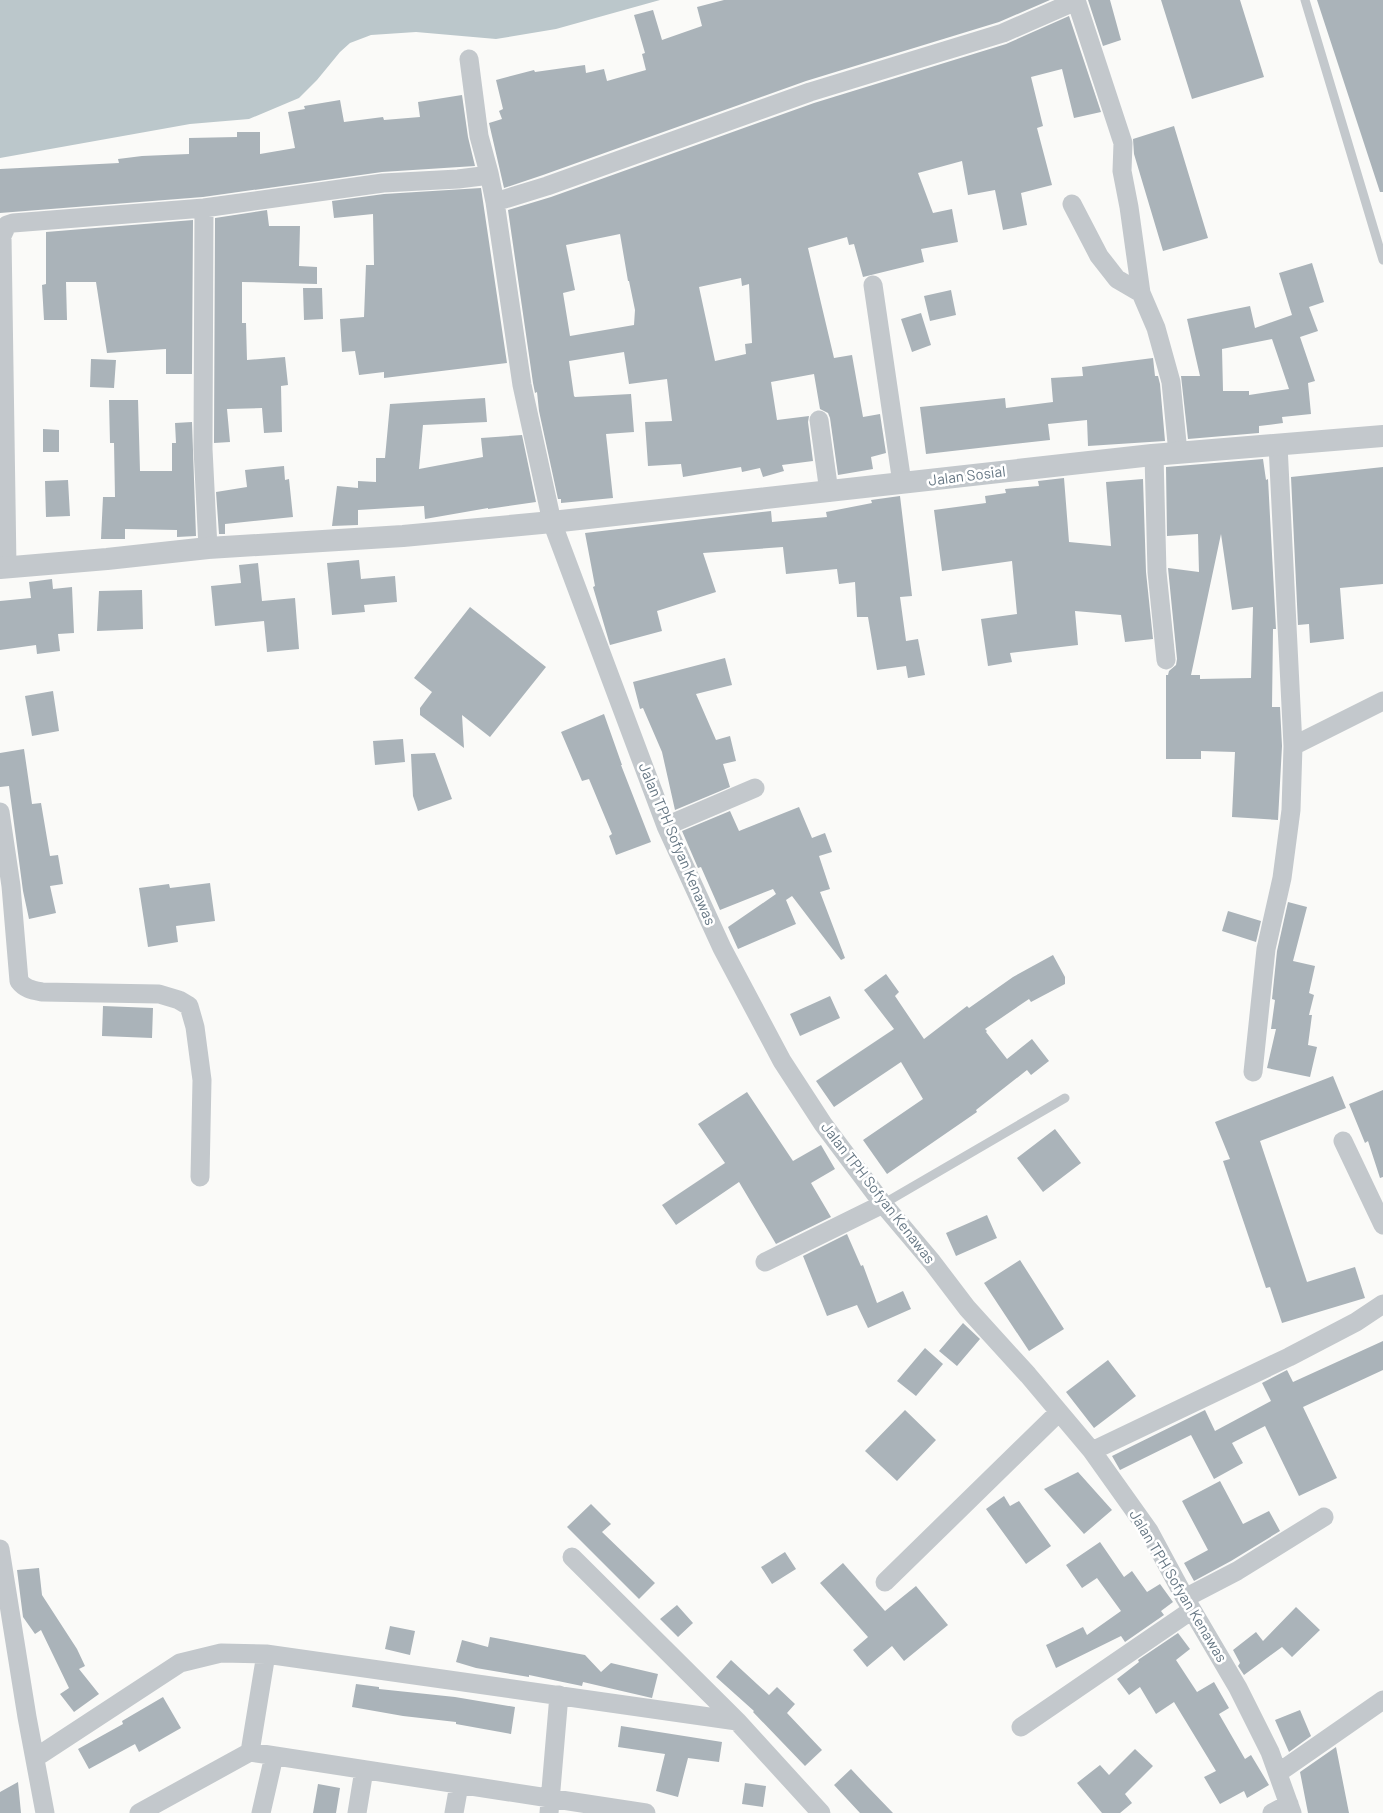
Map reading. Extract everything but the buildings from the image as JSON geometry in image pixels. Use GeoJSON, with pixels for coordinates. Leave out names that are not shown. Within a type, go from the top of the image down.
{"type":"FeatureCollection","features":[{"type":"Feature","properties":{"kind":"street"},"geometry":{"type":"LineString","coordinates":[[496,202],[547,186],[810,92],[1003,33],[1076,1],[1123,143],[1122,171],[1141,293],[1156,328],[1171,382],[1178,453]]}},
{"type":"Feature","properties":{"kind":"street","name":"Jalan TPH Sofyan Kenawas"},"geometry":{"type":"LineString","coordinates":[[469,59],[479,136],[496,202],[522,385],[552,522],[666,826],[722,948],[782,1061],[824,1124],[883,1204],[932,1262],[967,1308],[1092,1451],[1149,1531],[1238,1688],[1278,1773],[1291,1808]]}},
{"type":"Feature","properties":{"kind":"street"},"geometry":{"type":"LineString","coordinates":[[4,568],[2,236],[4,224],[204,208],[378,184],[458,179],[489,173]]}},
{"type":"Feature","properties":{"kind":"street"},"geometry":{"type":"LineString","coordinates":[[1072,204],[1099,256],[1117,279],[1141,293]]}},
{"type":"Feature","properties":{"kind":"street"},"geometry":{"type":"LineString","coordinates":[[204,208],[203,449],[208,548]]}},
{"type":"Feature","properties":{"kind":"street"},"geometry":{"type":"LineString","coordinates":[[873,285],[902,483]]}},
{"type":"Feature","properties":{"kind":"street"},"geometry":{"type":"LineString","coordinates":[[819,420],[829,492]]}},
{"type":"Feature","properties":{"kind":"street","name":"Jalan Sosial"},"geometry":{"type":"LineString","coordinates":[[4,568],[208,548],[403,536],[552,522],[1154,455],[1383,436]]}},
{"type":"Feature","properties":{"kind":"street"},"geometry":{"type":"LineString","coordinates":[[1253,1072],[1266,949],[1288,844],[1291,810],[1293,746],[1278,445]]}},
{"type":"Feature","properties":{"kind":"street"},"geometry":{"type":"LineString","coordinates":[[1154,455],[1157,572],[1166,660]]}},
{"type":"Feature","properties":{"kind":"street"},"geometry":{"type":"LineString","coordinates":[[1293,746],[1383,700]]}},
{"type":"Feature","properties":{"kind":"street"},"geometry":{"type":"LineString","coordinates":[[666,826],[755,788]]}},
{"type":"Feature","properties":{"kind":"street"},"geometry":{"type":"LineString","coordinates":[[0,812],[11,886],[19,981],[22,986],[42,992],[160,994],[179,1000],[189,1006],[196,1027],[202,1080],[200,1177]]}},
{"type":"Feature","properties":{"kind":"street"},"geometry":{"type":"LineString","coordinates":[[1343,1141],[1383,1225]]}},
{"type":"Feature","properties":{"kind":"street"},"geometry":{"type":"LineString","coordinates":[[765,1262],[883,1204]]}},
{"type":"Feature","properties":{"kind":"street"},"geometry":{"type":"LineString","coordinates":[[1092,1451],[1289,1357],[1356,1322],[1383,1304]]}},
{"type":"Feature","properties":{"kind":"street"},"geometry":{"type":"LineString","coordinates":[[884,1582],[1059,1412]]}},
{"type":"Feature","properties":{"kind":"street"},"geometry":{"type":"LineString","coordinates":[[1021,1727],[1236,1571],[1324,1517]]}},
{"type":"Feature","properties":{"kind":"street"},"geometry":{"type":"LineString","coordinates":[[0,1549],[45,1813]]}},
{"type":"Feature","properties":{"kind":"street"},"geometry":{"type":"LineString","coordinates":[[572,1557],[738,1721],[821,1813]]}},
{"type":"Feature","properties":{"kind":"street"},"geometry":{"type":"LineString","coordinates":[[35,1758],[180,1663],[221,1653],[266,1654],[738,1721]]}},
{"type":"Feature","properties":{"kind":"street"},"geometry":{"type":"LineString","coordinates":[[250,1752],[266,1654]]}},
{"type":"Feature","properties":{"kind":"street"},"geometry":{"type":"LineString","coordinates":[[550,1806],[559,1695]]}},
{"type":"Feature","properties":{"kind":"street"},"geometry":{"type":"LineString","coordinates":[[1278,1773],[1383,1700]]}},
{"type":"Feature","properties":{"kind":"street"},"geometry":{"type":"LineString","coordinates":[[139,1813],[250,1752],[459,1784],[550,1806],[646,1813]]}},
{"type":"Feature","properties":{"kind":"street"},"geometry":{"type":"LineString","coordinates":[[261,1813],[274,1756]]}},
{"type":"Feature","properties":{"kind":"street"},"geometry":{"type":"LineString","coordinates":[[357,1813],[364,1770]]}},
{"type":"Feature","properties":{"kind":"street"},"geometry":{"type":"LineString","coordinates":[[454,1813],[459,1784]]}},
{"type":"Feature","properties":{"kind":"street"},"geometry":{"type":"LineString","coordinates":[[1272,1813],[1291,1808]]}},
{"type":"Feature","properties":{"kind":"lane"},"geometry":{"type":"LineString","coordinates":[[1305,0],[1383,260]]}},
{"type":"Feature","properties":{"kind":"lane"},"geometry":{"type":"LineString","coordinates":[[883,1204],[1065,1098]]}},
{"type":"Feature","properties":{"kind":"shaded area"},"geometry":{"type":"Polygon","coordinates":[[[0,0],[660,0],[556,29],[496,39],[416,32],[371,35],[350,43],[299,98],[249,119],[190,124],[0,158],[0,0]]]}}]}
